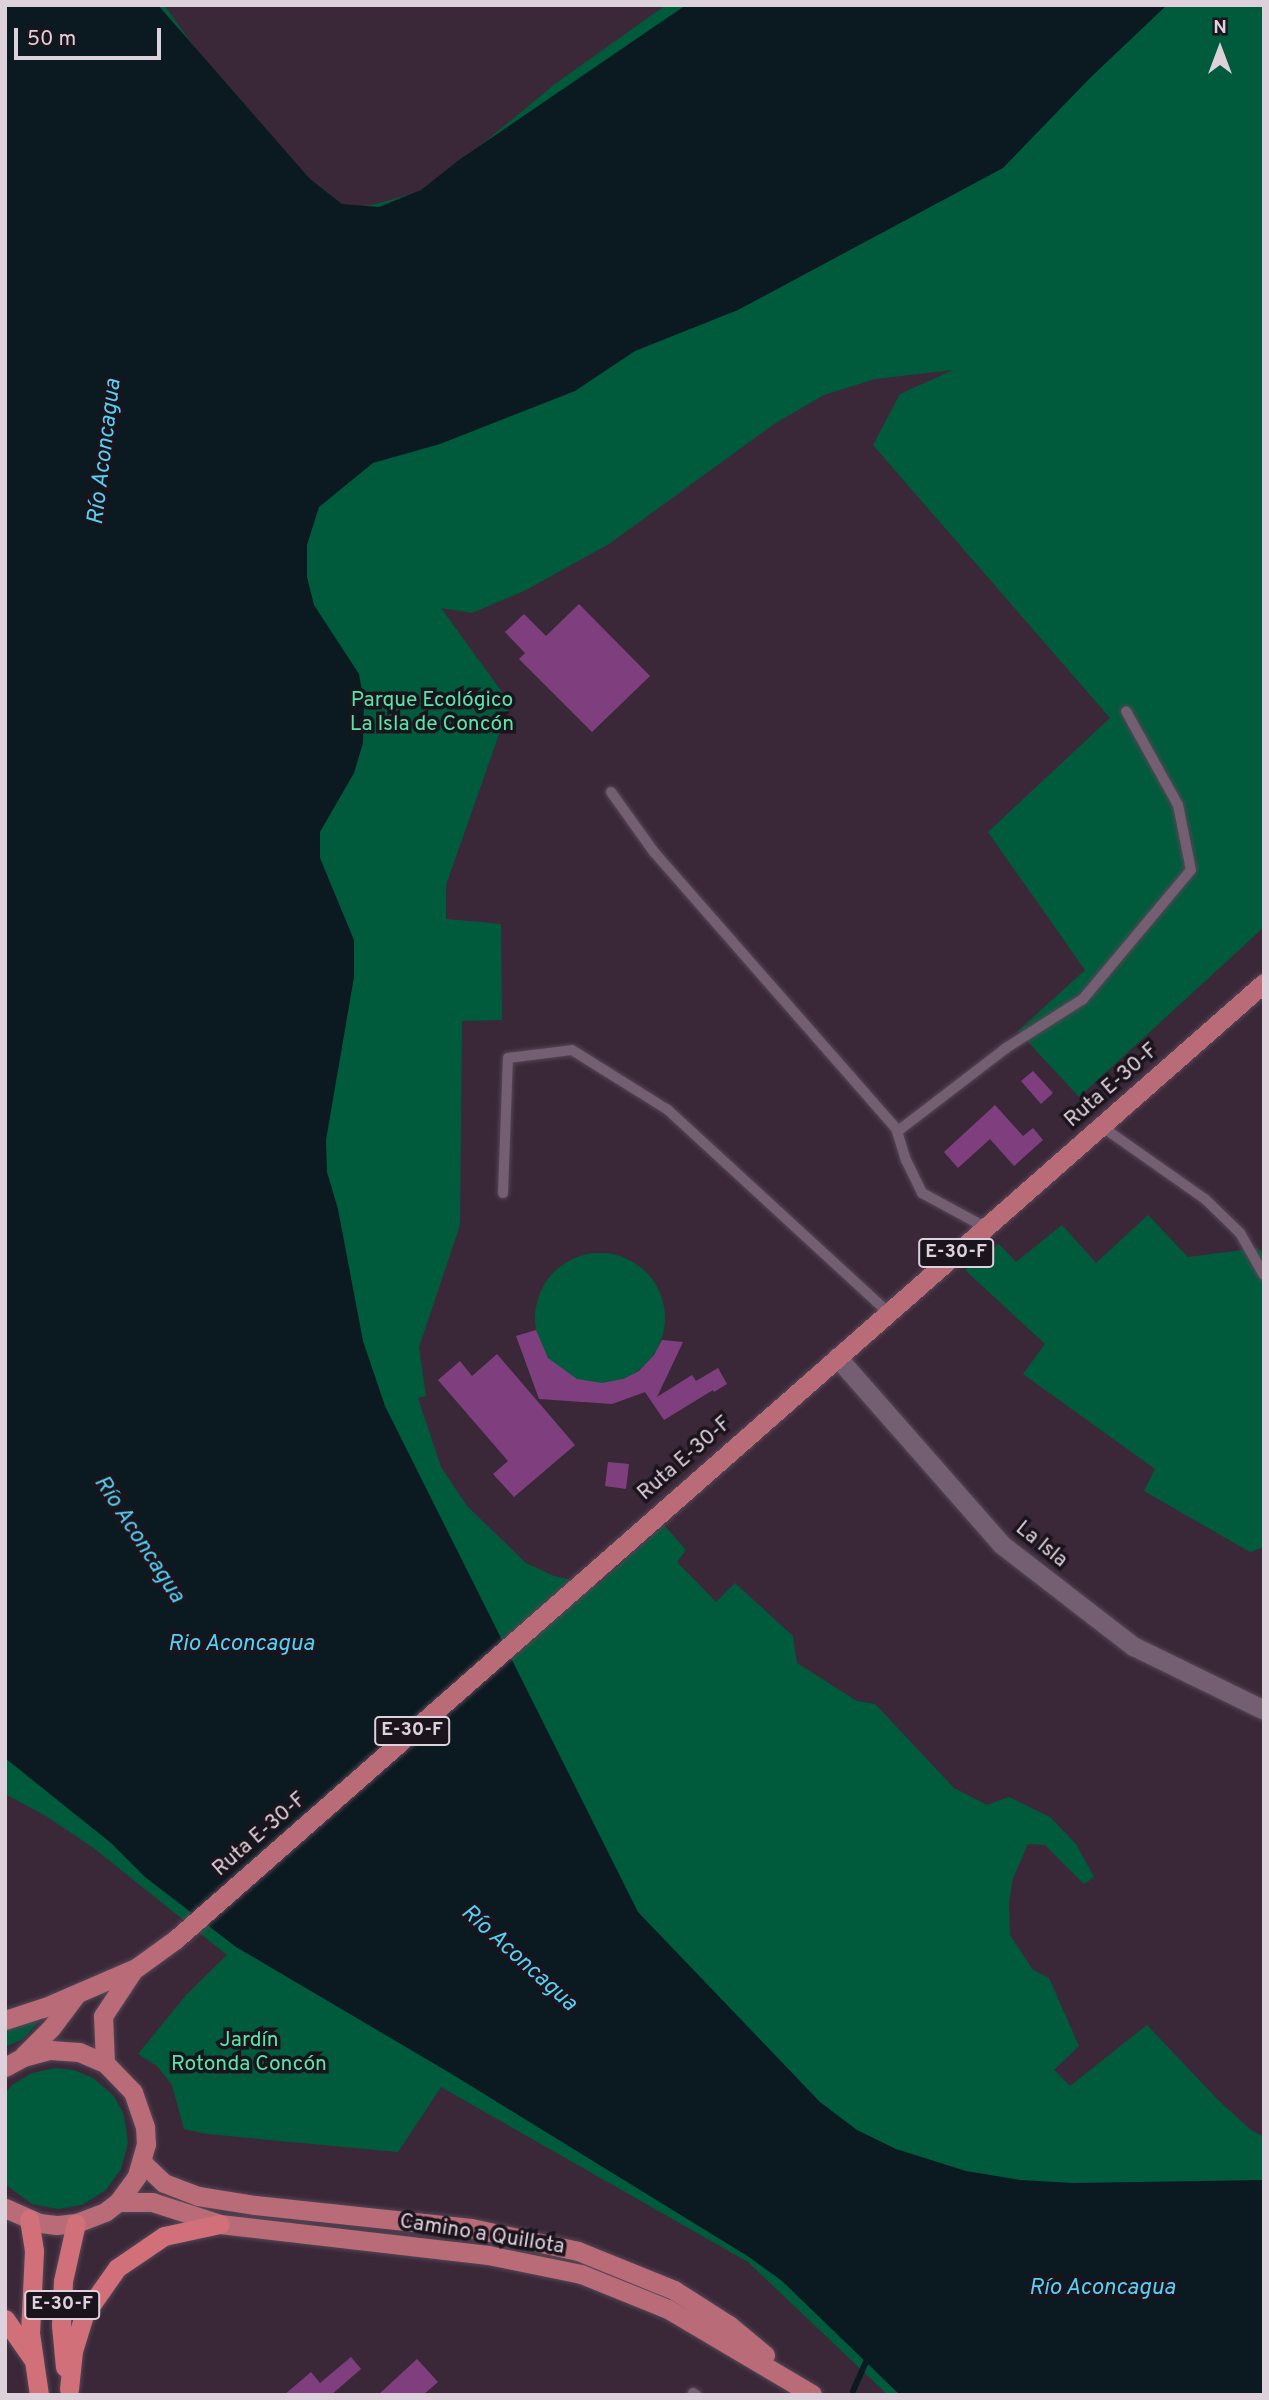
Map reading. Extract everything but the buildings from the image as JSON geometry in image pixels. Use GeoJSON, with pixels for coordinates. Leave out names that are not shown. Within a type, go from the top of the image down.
{"type":"FeatureCollection","features":[{"type":"Feature","properties":{"kind":"highway","name":"E-30-F"},"geometry":{"type":"LineString","coordinates":[[29,2219],[34,2251],[30,2302],[32,2359],[39,2395]]}},
{"type":"Feature","properties":{"kind":"highway","name":"E-30-F"},"geometry":{"type":"LineString","coordinates":[[70,2392],[62,2347],[62,2302],[67,2259],[76,2223]]}},
{"type":"Feature","properties":{"kind":"highway"},"geometry":{"type":"LineString","coordinates":[[70,2392],[73,2351],[84,2315],[117,2268],[164,2236],[220,2224]]}},
{"type":"Feature","properties":{"kind":"highway"},"geometry":{"type":"LineString","coordinates":[[5,2319],[32,2359]]}},
{"type":"Feature","properties":{"kind":"main road","name":"Ruta E-30-F"},"geometry":{"type":"LineString","coordinates":[[23,2057],[51,2028],[76,1995],[136,1968],[176,1939],[1264,983]]}},
{"type":"Feature","properties":{"kind":"main road","name":"Ruta E-30-F"},"geometry":{"type":"LineString","coordinates":[[105,2063],[103,2016],[107,2006],[136,1968]]}},
{"type":"Feature","properties":{"kind":"main road"},"geometry":{"type":"LineString","coordinates":[[5,2020],[76,1995]]}},
{"type":"Feature","properties":{"kind":"main road","name":"E-30-F"},"geometry":{"type":"LineString","coordinates":[[5,2067],[23,2057],[65,2050],[105,2063],[122,2077],[141,2108],[145,2126],[142,2162],[133,2183],[118,2202],[105,2212],[76,2223],[56,2225],[29,2219],[5,2208]]}},
{"type":"Feature","properties":{"kind":"main road","name":"Camino a Quillota"},"geometry":{"type":"LineString","coordinates":[[142,2162],[164,2182],[198,2196],[255,2206],[507,2233],[611,2262],[674,2290],[729,2325],[813,2394]]}},
{"type":"Feature","properties":{"kind":"main road","name":"Camino a Quillota"},"geometry":{"type":"LineString","coordinates":[[118,2202],[152,2203],[220,2224],[488,2255],[581,2274],[667,2309],[813,2394]]}},
{"type":"Feature","properties":{"kind":"street","name":"La Isla"},"geometry":{"type":"LineString","coordinates":[[837,1357],[1001,1544],[1133,1646],[1264,1710]]}},
{"type":"Feature","properties":{"kind":"lane"},"geometry":{"type":"LineString","coordinates":[[898,1131],[1006,1048],[1083,999],[1191,870],[1178,806],[1126,711]]}},
{"type":"Feature","properties":{"kind":"lane"},"geometry":{"type":"LineString","coordinates":[[611,792],[654,852],[898,1131],[906,1160],[922,1193],[985,1227]]}},
{"type":"Feature","properties":{"kind":"lane"},"geometry":{"type":"LineString","coordinates":[[503,1193],[508,1058],[572,1050],[667,1111],[888,1312]]}},
{"type":"Feature","properties":{"kind":"lane"},"geometry":{"type":"LineString","coordinates":[[1101,1126],[1205,1199],[1240,1233],[1264,1275]]}},
{"type":"Feature","properties":{"kind":"green space"},"geometry":{"type":"Polygon","coordinates":[[[5,5],[164,5],[223,87],[313,190],[341,208],[372,205],[427,190],[555,84],[666,5],[1264,5],[1264,927],[1079,1097],[1018,1031],[1085,970],[988,832],[1110,718],[873,445],[900,394],[953,370],[875,379],[824,395],[774,424],[609,544],[526,590],[472,613],[441,608],[510,703],[446,885],[446,919],[501,924],[502,1020],[462,1021],[460,1225],[419,1347],[426,1396],[418,1398],[441,1467],[467,1506],[526,1563],[554,1576],[597,1585],[664,1525],[686,1550],[677,1562],[716,1602],[735,1583],[793,1636],[797,1663],[857,1701],[875,1704],[954,1788],[987,1805],[1009,1797],[1050,1817],[1076,1844],[1094,1877],[1084,1884],[1045,1845],[1028,1844],[1013,1878],[1009,1902],[1010,1935],[1033,1970],[1049,1978],[1079,2046],[1054,2070],[1070,2086],[1147,2025],[1219,2101],[1251,2130],[1264,2137],[1264,2395],[888,2395],[748,2262],[441,2087],[398,2152],[207,2134],[184,2129],[172,2085],[157,2066],[138,2054],[187,1994],[227,1955],[95,1849],[46,1816],[5,1794],[5,5]]]}},
{"type":"Feature","properties":{"kind":"green space"},"geometry":{"type":"Polygon","coordinates":[[[1148,1215],[1188,1257],[1257,1248],[1264,1253],[1264,1547],[1250,1552],[1144,1491],[1155,1469],[1023,1374],[1045,1344],[965,1270],[999,1244],[1016,1262],[1062,1225],[1096,1263],[1148,1215]]]}},
{"type":"Feature","properties":{"kind":"green space"},"geometry":{"type":"Polygon","coordinates":[[[600,1253],[625,1258],[646,1272],[660,1293],[665,1318],[660,1343],[646,1364],[625,1378],[600,1383],[575,1378],[554,1364],[540,1343],[535,1318],[540,1293],[554,1272],[575,1258],[600,1253]]]}},
{"type":"Feature","properties":{"kind":"green space"},"geometry":{"type":"Polygon","coordinates":[[[38,2018],[40,2020],[23,2039],[5,2047],[5,2027],[38,2018]]]}},
{"type":"Feature","properties":{"kind":"green space"},"geometry":{"type":"Polygon","coordinates":[[[55,2068],[74,2070],[93,2078],[114,2096],[124,2115],[128,2143],[121,2169],[106,2190],[82,2205],[58,2209],[32,2204],[5,2184],[5,2094],[12,2085],[32,2073],[55,2068]]]}},
{"type":"Feature","properties":{"kind":"water","name":"Rio Aconcagua"},"geometry":{"type":"Polygon","coordinates":[[[5,5],[158,5],[310,179],[342,204],[379,207],[421,190],[459,160],[686,5],[1167,5],[1090,78],[1003,168],[738,310],[635,351],[575,391],[440,444],[373,463],[319,507],[307,545],[307,577],[314,605],[359,674],[364,702],[363,743],[354,773],[320,832],[320,858],[354,940],[354,977],[326,1140],[327,1172],[338,1209],[363,1341],[385,1406],[638,1912],[820,2102],[857,2130],[896,2149],[966,2171],[1021,2180],[1073,2183],[1264,2180],[1264,2395],[900,2395],[782,2281],[749,2257],[450,2073],[236,1947],[145,1877],[111,1843],[5,1758],[5,5]]]}},
{"type":"Feature","properties":{"kind":"waterway"},"geometry":{"type":"LineString","coordinates":[[853,2391],[868,2358]]}},
{"type":"Feature","properties":{"kind":"water label","name":"Río Aconcagua"},"geometry":{"type":"Point","coordinates":[106,452]}},
{"type":"Feature","properties":{"kind":"water label","name":"Río Aconcagua"},"geometry":{"type":"Point","coordinates":[138,1540]}},
{"type":"Feature","properties":{"kind":"water label","name":"Río Aconcagua"},"geometry":{"type":"Point","coordinates":[518,1959]}},
{"type":"Feature","properties":{"kind":"water label","name":"Río Aconcagua"},"geometry":{"type":"Point","coordinates":[1102,2289]}},
{"type":"Feature","properties":{"kind":"park label","name":"Parque Ecológico La Isla de Concón"},"geometry":{"type":"Point","coordinates":[432,713]}},
{"type":"Feature","properties":{"kind":"park label","name":"Jardín Rotonda Concón"},"geometry":{"type":"Point","coordinates":[249,2053]}}]}
